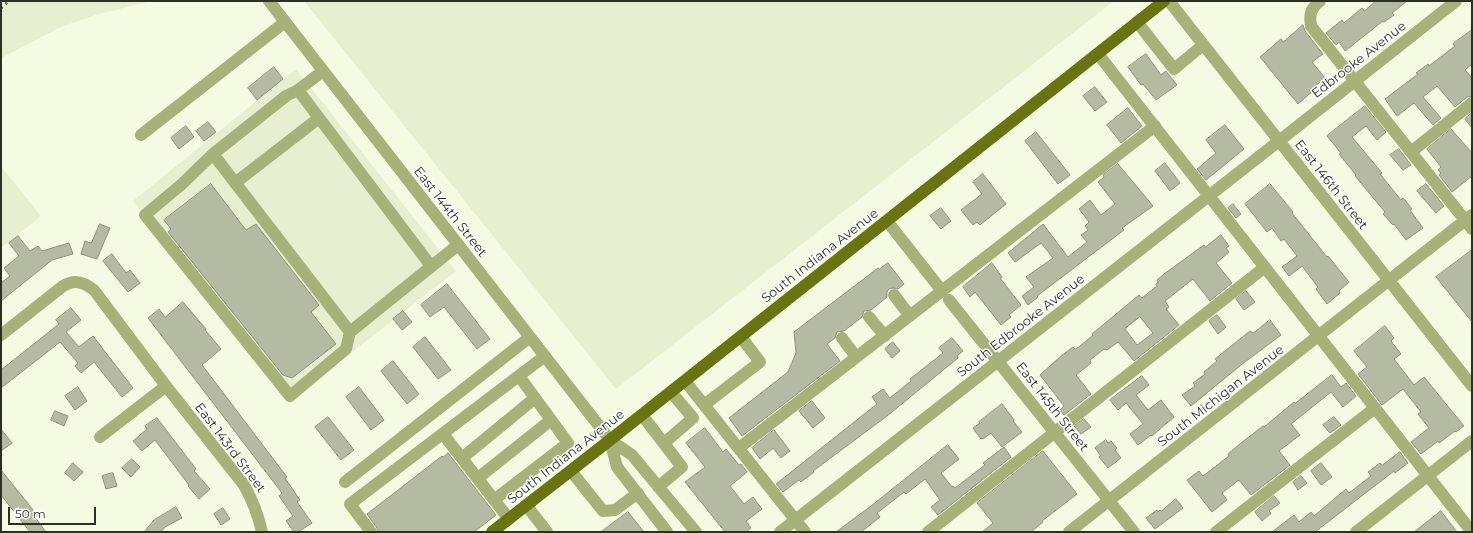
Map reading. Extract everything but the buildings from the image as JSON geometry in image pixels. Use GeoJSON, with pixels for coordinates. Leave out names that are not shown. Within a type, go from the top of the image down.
{"type":"FeatureCollection","features":[{"type":"Feature","properties":{"kind":"main road","name":"South Indiana Avenue"},"geometry":{"type":"LineString","coordinates":[[492,532],[1164,1]]}},
{"type":"Feature","properties":{"kind":"street","name":"East 144th Street"},"geometry":{"type":"LineString","coordinates":[[268,1],[610,440],[632,455],[696,532]]}},
{"type":"Feature","properties":{"kind":"street","name":"East 146th Street"},"geometry":{"type":"LineString","coordinates":[[1169,1],[1472,386]]}},
{"type":"Feature","properties":{"kind":"street"},"geometry":{"type":"LineString","coordinates":[[1320,1],[1312,7],[1310,13],[1311,26],[1411,152],[1470,222]]}},
{"type":"Feature","properties":{"kind":"street","name":"Edbrooke Avenue"},"geometry":{"type":"LineString","coordinates":[[1279,141],[1456,1]]}},
{"type":"Feature","properties":{"kind":"street"},"geometry":{"type":"LineString","coordinates":[[141,135],[285,22]]}},
{"type":"Feature","properties":{"kind":"street"},"geometry":{"type":"LineString","coordinates":[[1137,22],[1174,69],[1204,45]]}},
{"type":"Feature","properties":{"kind":"street"},"geometry":{"type":"LineString","coordinates":[[1098,54],[1472,532]]}},
{"type":"Feature","properties":{"kind":"street"},"geometry":{"type":"LineString","coordinates":[[323,71],[298,90],[286,96],[213,154],[182,184],[145,215],[290,396],[346,349],[350,332],[458,245]]}},
{"type":"Feature","properties":{"kind":"street"},"geometry":{"type":"LineString","coordinates":[[298,90],[432,266]]}},
{"type":"Feature","properties":{"kind":"street"},"geometry":{"type":"LineString","coordinates":[[1411,152],[1472,103]]}},
{"type":"Feature","properties":{"kind":"street"},"geometry":{"type":"LineString","coordinates":[[234,183],[319,118]]}},
{"type":"Feature","properties":{"kind":"street"},"geometry":{"type":"LineString","coordinates":[[739,448],[910,316],[946,296],[1154,126]]}},
{"type":"Feature","properties":{"kind":"street","name":"South Edbrooke Avenue"},"geometry":{"type":"LineString","coordinates":[[780,532],[1279,141]]}},
{"type":"Feature","properties":{"kind":"street"},"geometry":{"type":"LineString","coordinates":[[213,154],[350,332]]}},
{"type":"Feature","properties":{"kind":"street","name":"East 145th Street"},"geometry":{"type":"LineString","coordinates":[[887,221],[1134,532]]}},
{"type":"Feature","properties":{"kind":"street","name":"South Michigan Avenue"},"geometry":{"type":"LineString","coordinates":[[1069,532],[1389,281],[1470,222]]}},
{"type":"Feature","properties":{"kind":"street"},"geometry":{"type":"LineString","coordinates":[[928,532],[1265,267]]}},
{"type":"Feature","properties":{"kind":"street","name":"East 143rd Street"},"geometry":{"type":"LineString","coordinates":[[1,335],[63,286],[70,282],[78,281],[87,284],[94,290],[166,386],[244,485],[253,500],[258,513],[262,532]]}},
{"type":"Feature","properties":{"kind":"street"},"geometry":{"type":"LineString","coordinates":[[894,295],[910,316]]}},
{"type":"Feature","properties":{"kind":"street"},"geometry":{"type":"LineString","coordinates":[[869,317],[885,336]]}},
{"type":"Feature","properties":{"kind":"street"},"geometry":{"type":"LineString","coordinates":[[704,405],[760,362],[741,336]]}},
{"type":"Feature","properties":{"kind":"street"},"geometry":{"type":"LineString","coordinates":[[345,482],[530,337]]}},
{"type":"Feature","properties":{"kind":"street"},"geometry":{"type":"LineString","coordinates":[[842,338],[856,358]]}},
{"type":"Feature","properties":{"kind":"street"},"geometry":{"type":"LineString","coordinates":[[371,532],[350,504],[545,356]]}},
{"type":"Feature","properties":{"kind":"street"},"geometry":{"type":"LineString","coordinates":[[494,500],[568,443],[518,376]]}},
{"type":"Feature","properties":{"kind":"street"},"geometry":{"type":"LineString","coordinates":[[685,381],[805,532]]}},
{"type":"Feature","properties":{"kind":"street"},"geometry":{"type":"LineString","coordinates":[[100,437],[166,386]]}},
{"type":"Feature","properties":{"kind":"street"},"geometry":{"type":"LineString","coordinates":[[664,443],[693,418],[671,392]]}},
{"type":"Feature","properties":{"kind":"street"},"geometry":{"type":"LineString","coordinates":[[462,458],[535,398]]}},
{"type":"Feature","properties":{"kind":"street"},"geometry":{"type":"LineString","coordinates":[[1216,532],[1374,408]]}},
{"type":"Feature","properties":{"kind":"street"},"geometry":{"type":"LineString","coordinates":[[642,415],[682,467],[658,487]]}},
{"type":"Feature","properties":{"kind":"street"},"geometry":{"type":"LineString","coordinates":[[478,478],[551,420]]}},
{"type":"Feature","properties":{"kind":"street"},"geometry":{"type":"LineString","coordinates":[[443,434],[509,519]]}},
{"type":"Feature","properties":{"kind":"street","name":"East 144th Street"},"geometry":{"type":"LineString","coordinates":[[610,440],[617,467],[667,532]]}},
{"type":"Feature","properties":{"kind":"street"},"geometry":{"type":"LineString","coordinates":[[1356,532],[1472,441]]}},
{"type":"Feature","properties":{"kind":"street"},"geometry":{"type":"LineString","coordinates":[[571,471],[603,511],[615,510],[638,494]]}},
{"type":"Feature","properties":{"kind":"street"},"geometry":{"type":"LineString","coordinates":[[526,505],[547,532]]}},
{"type":"Feature","properties":{"kind":"shaded area"},"geometry":{"type":"Polygon","coordinates":[[[1,1],[151,1],[99,14],[61,27],[1,58],[1,1]]]}},
{"type":"Feature","properties":{"kind":"shaded area"},"geometry":{"type":"Polygon","coordinates":[[[304,1],[1114,1],[616,389],[304,1]]]}},
{"type":"Feature","properties":{"kind":"shaded area"},"geometry":{"type":"Polygon","coordinates":[[[296,69],[456,271],[287,403],[133,201],[296,69]]]}},
{"type":"Feature","properties":{"kind":"shaded area"},"geometry":{"type":"Polygon","coordinates":[[[1,166],[41,216],[1,248],[1,166]]]}},
{"type":"Feature","properties":{"kind":"railway"},"geometry":{"type":"LineString","coordinates":[[1,8],[9,1]]}}]}
